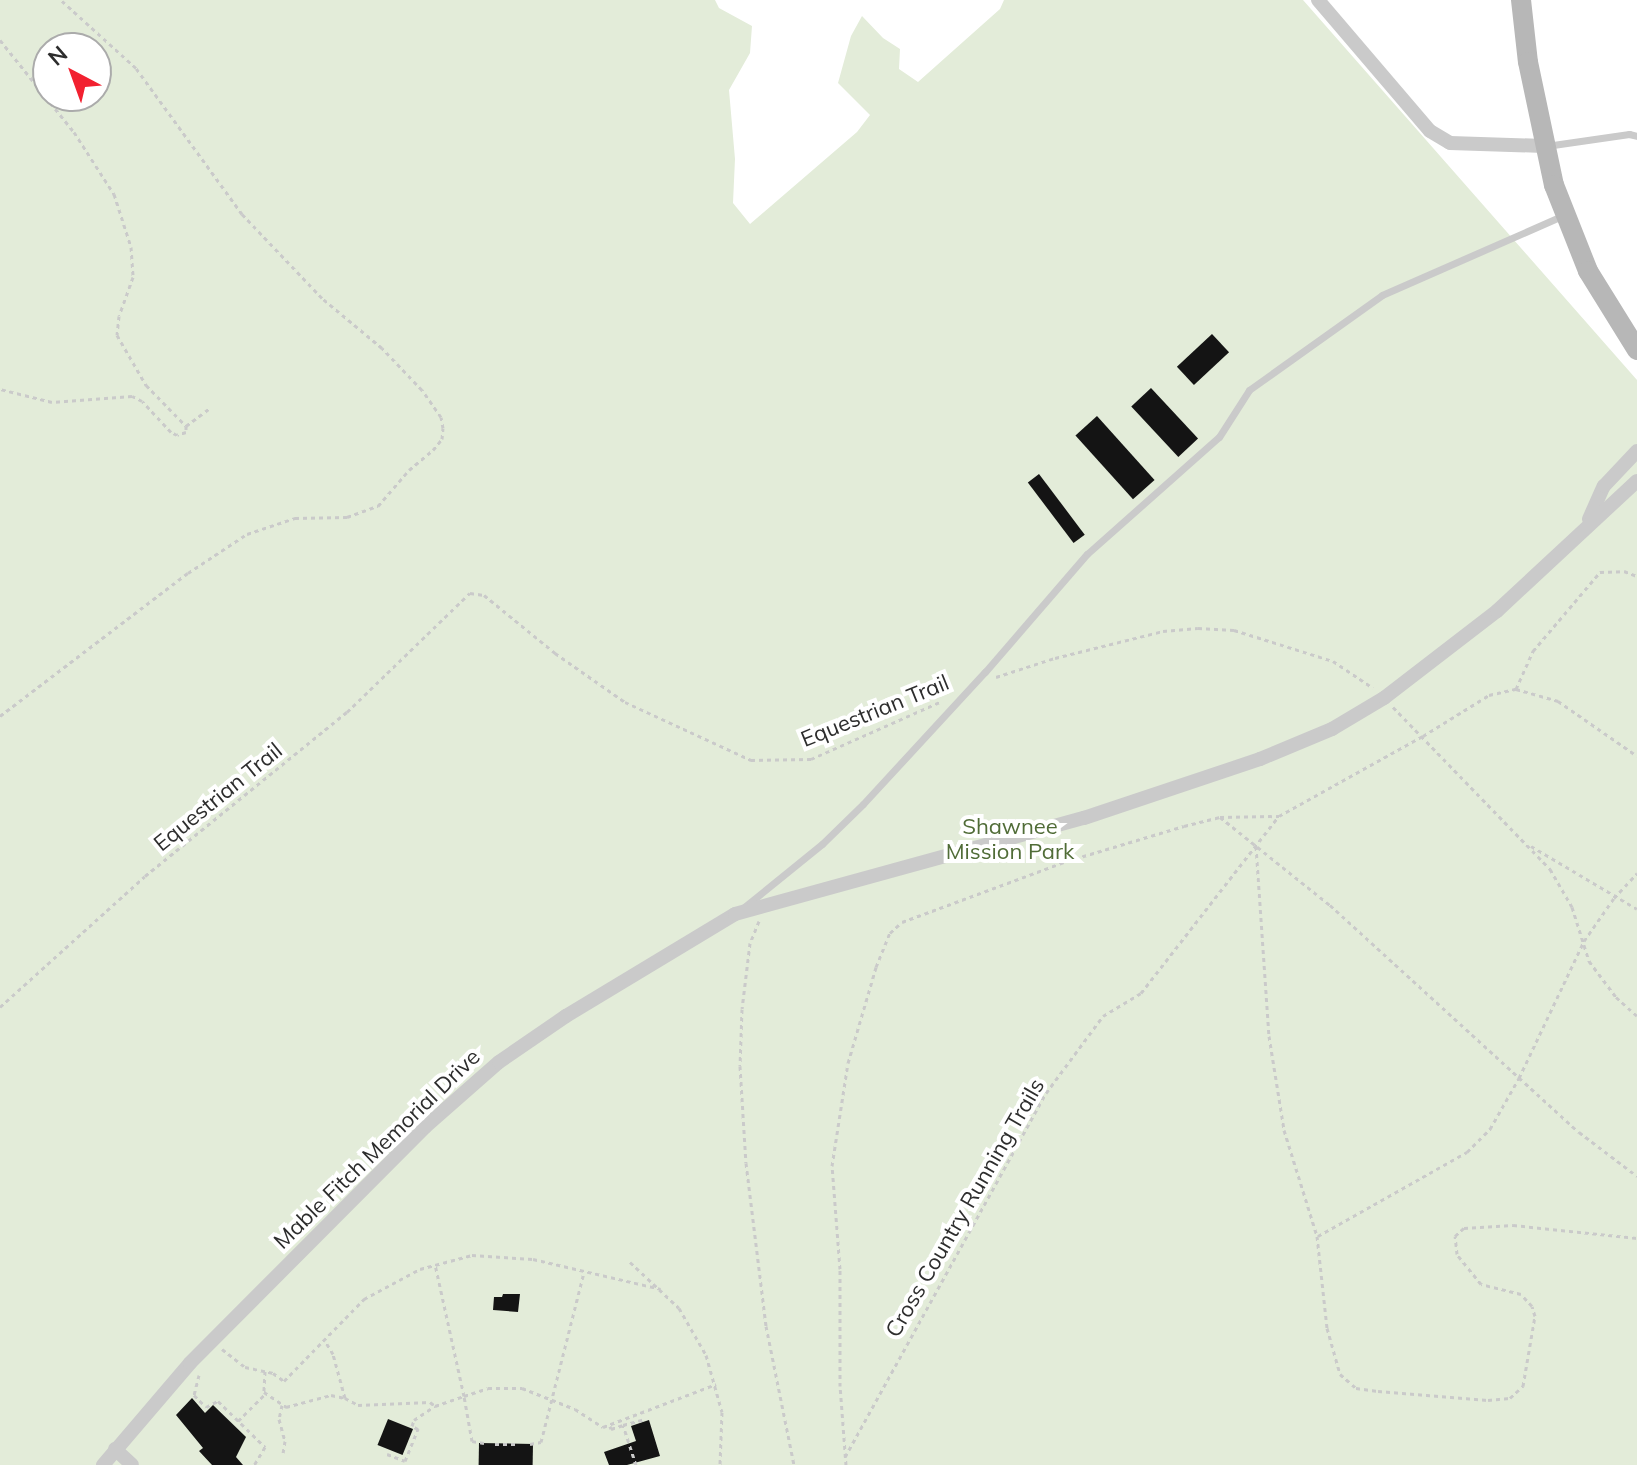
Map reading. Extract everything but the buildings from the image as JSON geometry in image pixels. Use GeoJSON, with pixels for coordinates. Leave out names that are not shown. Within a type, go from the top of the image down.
{"type":"FeatureCollection","features":[{"type":"Feature","properties":{"kind":"main road"},"geometry":{"type":"LineString","coordinates":[[1521,0],[1528,62],[1544,146],[1565,215],[1588,271],[1637,350]]}},
{"type":"Feature","properties":{"kind":"street"},"geometry":{"type":"LineString","coordinates":[[1318,0],[1430,131],[1450,143],[1544,146]]}},
{"type":"Feature","properties":{"kind":"street","name":"Mable Fitch Memorial Drive"},"geometry":{"type":"LineString","coordinates":[[1586,527],[1604,486],[1637,451]]}},
{"type":"Feature","properties":{"kind":"street","name":"Mable Fitch Memorial Drive"},"geometry":{"type":"LineString","coordinates":[[103,1465],[190,1363],[369,1182],[472,1084],[566,1016],[735,914],[1007,842],[1245,764],[1332,729],[1384,698],[1497,611],[1637,481]]}},
{"type":"Feature","properties":{"kind":"street"},"geometry":{"type":"LineString","coordinates":[[115,1449],[132,1465]]}},
{"type":"Feature","properties":{"kind":"lane"},"geometry":{"type":"LineString","coordinates":[[1544,146],[1629,134],[1637,136]]}},
{"type":"Feature","properties":{"kind":"lane"},"geometry":{"type":"LineString","coordinates":[[735,914],[822,844],[969,689],[1087,554],[1219,437],[1249,390],[1382,295],[1565,215]]}},
{"type":"Feature","properties":{"kind":"path"},"geometry":{"type":"LineString","coordinates":[[0,716],[188,573],[247,534],[295,518],[347,517],[378,506],[409,470],[433,450],[442,439],[443,428],[434,408],[402,369],[322,298],[242,214],[136,68],[61,0]]}},
{"type":"Feature","properties":{"kind":"path"},"geometry":{"type":"LineString","coordinates":[[0,40],[74,132],[114,194],[131,247],[133,277],[119,316],[117,335],[146,385],[186,426]]}},
{"type":"Feature","properties":{"kind":"path"},"geometry":{"type":"LineString","coordinates":[[0,389],[52,402],[132,396],[142,401],[171,432],[182,434],[186,426],[210,408]]}},
{"type":"Feature","properties":{"kind":"path"},"geometry":{"type":"LineString","coordinates":[[1637,576],[1624,571],[1600,572],[1533,651],[1516,689],[1558,701],[1637,756]]}},
{"type":"Feature","properties":{"kind":"path","name":"Equestrian Trail"},"geometry":{"type":"LineString","coordinates":[[0,1007],[145,876],[347,712],[470,593],[484,595],[555,653],[625,702],[751,760],[811,759],[969,689]]}},
{"type":"Feature","properties":{"kind":"path"},"geometry":{"type":"LineString","coordinates":[[995,678],[1055,658],[1163,631],[1198,628],[1234,630],[1333,661],[1384,698],[1550,869],[1564,892],[1589,961],[1601,980],[1637,1016]]}},
{"type":"Feature","properties":{"kind":"path","name":"Cross Country Running Trails"},"geometry":{"type":"LineString","coordinates":[[845,1457],[1046,1093],[1103,1016],[1141,993],[1279,816],[1423,736],[1489,695],[1516,689]]}},
{"type":"Feature","properties":{"kind":"path","name":"Cross Country Running Trails"},"geometry":{"type":"LineString","coordinates":[[846,1465],[840,1386],[840,1269],[832,1166],[848,1063],[890,933],[902,922],[1026,876],[1220,817],[1279,816]]}},
{"type":"Feature","properties":{"kind":"path"},"geometry":{"type":"LineString","coordinates":[[1220,817],[1330,905],[1579,1132],[1637,1176]]}},
{"type":"Feature","properties":{"kind":"path"},"geometry":{"type":"LineString","coordinates":[[1524,842],[1637,909]]}},
{"type":"Feature","properties":{"kind":"path"},"geometry":{"type":"LineString","coordinates":[[1256,846],[1269,1036],[1284,1130],[1317,1236],[1327,1328],[1340,1374],[1356,1388],[1488,1400],[1510,1398],[1523,1386],[1535,1316],[1532,1306],[1521,1294],[1481,1284],[1457,1254],[1455,1236],[1464,1228],[1513,1225],[1637,1238]]}},
{"type":"Feature","properties":{"kind":"path"},"geometry":{"type":"LineString","coordinates":[[1317,1236],[1467,1152],[1490,1129],[1519,1078],[1584,941],[1614,898],[1637,873]]}},
{"type":"Feature","properties":{"kind":"path"},"geometry":{"type":"LineString","coordinates":[[765,906],[750,943],[740,1066],[746,1163],[766,1326],[794,1465]]}},
{"type":"Feature","properties":{"kind":"path"},"geometry":{"type":"LineString","coordinates":[[221,1349],[245,1367],[265,1371],[284,1381],[364,1299],[435,1264],[472,1255],[500,1255],[661,1289]]}},
{"type":"Feature","properties":{"kind":"path"},"geometry":{"type":"LineString","coordinates":[[630,1262],[661,1289],[690,1325],[716,1384],[722,1412],[720,1465]]}},
{"type":"Feature","properties":{"kind":"path"},"geometry":{"type":"LineString","coordinates":[[435,1264],[472,1441],[484,1443]]}},
{"type":"Feature","properties":{"kind":"path"},"geometry":{"type":"LineString","coordinates":[[530,1444],[541,1442],[584,1271]]}},
{"type":"Feature","properties":{"kind":"path"},"geometry":{"type":"LineString","coordinates":[[323,1339],[333,1354],[345,1398]]}},
{"type":"Feature","properties":{"kind":"path"},"geometry":{"type":"LineString","coordinates":[[201,1371],[194,1395],[206,1407],[218,1401],[265,1447],[254,1465]]}},
{"type":"Feature","properties":{"kind":"path"},"geometry":{"type":"LineString","coordinates":[[265,1371],[263,1385],[266,1393],[282,1405],[295,1407],[331,1395],[358,1405],[430,1402],[435,1406]]}},
{"type":"Feature","properties":{"kind":"path"},"geometry":{"type":"LineString","coordinates":[[387,1454],[404,1463],[418,1429],[412,1426],[414,1420],[435,1406],[488,1388],[522,1388],[552,1399],[603,1427],[716,1384]]}},
{"type":"Feature","properties":{"kind":"path"},"geometry":{"type":"LineString","coordinates":[[238,1421],[266,1393]]}},
{"type":"Feature","properties":{"kind":"path"},"geometry":{"type":"LineString","coordinates":[[282,1405],[279,1419],[285,1441],[283,1453]]}},
{"type":"Feature","properties":{"kind":"path"},"geometry":{"type":"LineString","coordinates":[[610,1424],[611,1429],[645,1419]]}},
{"type":"Feature","properties":{"kind":"path"},"geometry":{"type":"LineString","coordinates":[[623,1425],[636,1465]]}},
{"type":"Feature","properties":{"kind":"path"},"geometry":{"type":"LineString","coordinates":[[495,1444],[517,1444]]}},
{"type":"Feature","properties":{"kind":"green space","name":"Shawnee Mission Park"},"geometry":{"type":"Polygon","coordinates":[[[0,0],[715,0],[719,8],[752,26],[750,53],[729,90],[735,159],[733,203],[750,224],[857,132],[870,115],[838,83],[851,36],[862,16],[883,38],[900,49],[899,69],[918,82],[1000,9],[1004,0],[1303,0],[1637,380],[1637,1465],[0,1465],[0,0]]]}}]}
